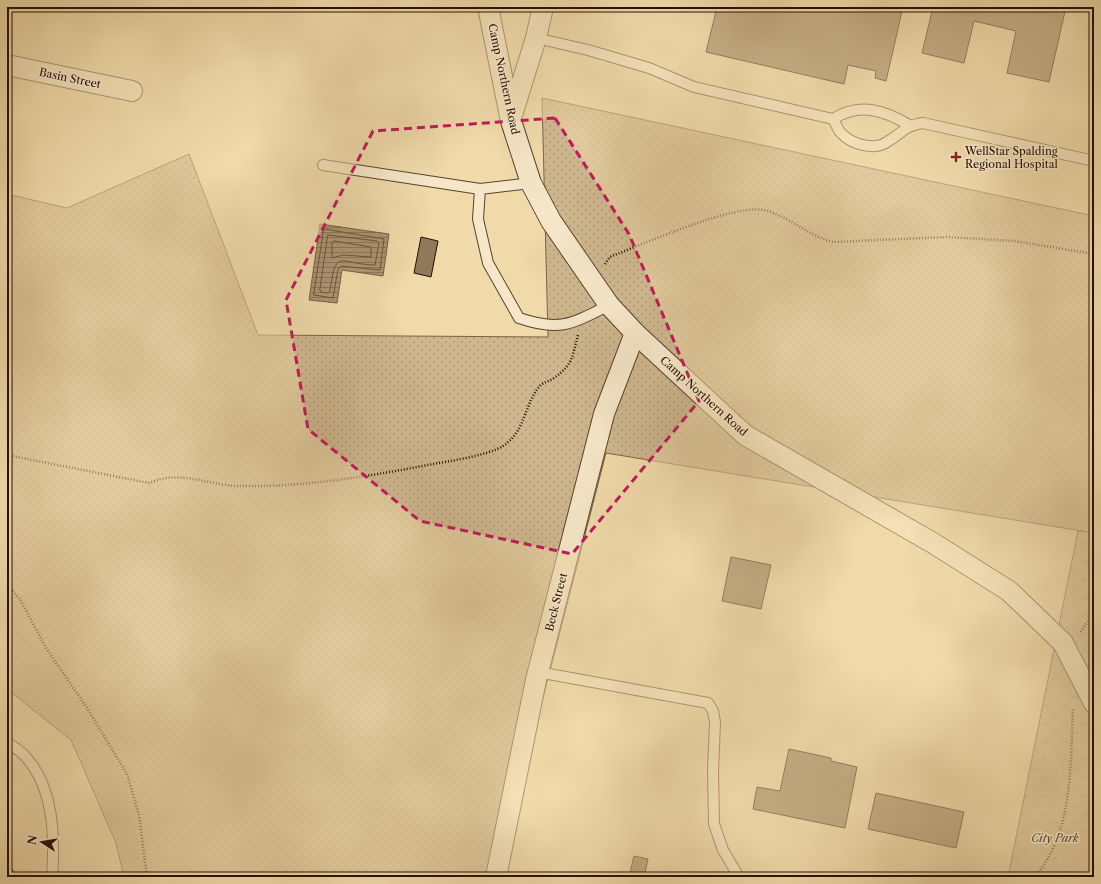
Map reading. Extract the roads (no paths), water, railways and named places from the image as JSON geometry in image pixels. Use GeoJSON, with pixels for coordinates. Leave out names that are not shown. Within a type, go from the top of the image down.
{"type":"FeatureCollection","features":[{"type":"Feature","properties":{"kind":"street","name":"Camp Northern Road"},"geometry":{"type":"LineString","coordinates":[[488,7],[511,121],[531,183],[551,221],[609,305],[635,333],[745,435],[933,543],[1008,591],[1063,643],[1094,704]]}},
{"type":"Feature","properties":{"kind":"street"},"geometry":{"type":"LineString","coordinates":[[511,121],[536,38],[543,7]]}},
{"type":"Feature","properties":{"kind":"street","name":"Basin Street"},"geometry":{"type":"LineString","coordinates":[[7,65],[132,91]]}},
{"type":"Feature","properties":{"kind":"street","name":"Beck Street"},"geometry":{"type":"LineString","coordinates":[[496,877],[538,672],[604,414],[635,333]]}},
{"type":"Feature","properties":{"kind":"lane"},"geometry":{"type":"LineString","coordinates":[[536,38],[588,50],[649,68],[694,87],[833,119],[844,112],[854,109],[864,109],[893,115],[909,125]]}},
{"type":"Feature","properties":{"kind":"lane"},"geometry":{"type":"LineString","coordinates":[[833,119],[840,132],[850,141],[872,146],[886,144],[909,125],[922,123],[1094,161]]}},
{"type":"Feature","properties":{"kind":"lane"},"geometry":{"type":"LineString","coordinates":[[323,165],[480,189],[531,183]]}},
{"type":"Feature","properties":{"kind":"lane"},"geometry":{"type":"LineString","coordinates":[[480,189],[478,219],[488,263],[519,318],[538,324],[565,325],[584,318],[609,305]]}},
{"type":"Feature","properties":{"kind":"lane"},"geometry":{"type":"LineString","coordinates":[[538,672],[708,703],[714,711],[715,722],[713,771],[714,824],[723,850],[739,877]]}},
{"type":"Feature","properties":{"kind":"lane"},"geometry":{"type":"LineString","coordinates":[[7,742],[24,755],[38,776],[48,800],[54,844],[52,877]]}},
{"type":"Feature","properties":{"kind":"water"},"geometry":{"type":"Polygon","coordinates":[[[320,224],[389,234],[383,276],[342,270],[337,303],[309,300],[320,224]]]}},
{"type":"Feature","properties":{"kind":"place","name":"WellStar Spalding Regional Hospital"},"geometry":{"type":"Point","coordinates":[956,157]}},
{"type":"Feature","properties":{"kind":"park label","name":"City Park"},"geometry":{"type":"Point","coordinates":[1055,838]}}]}
